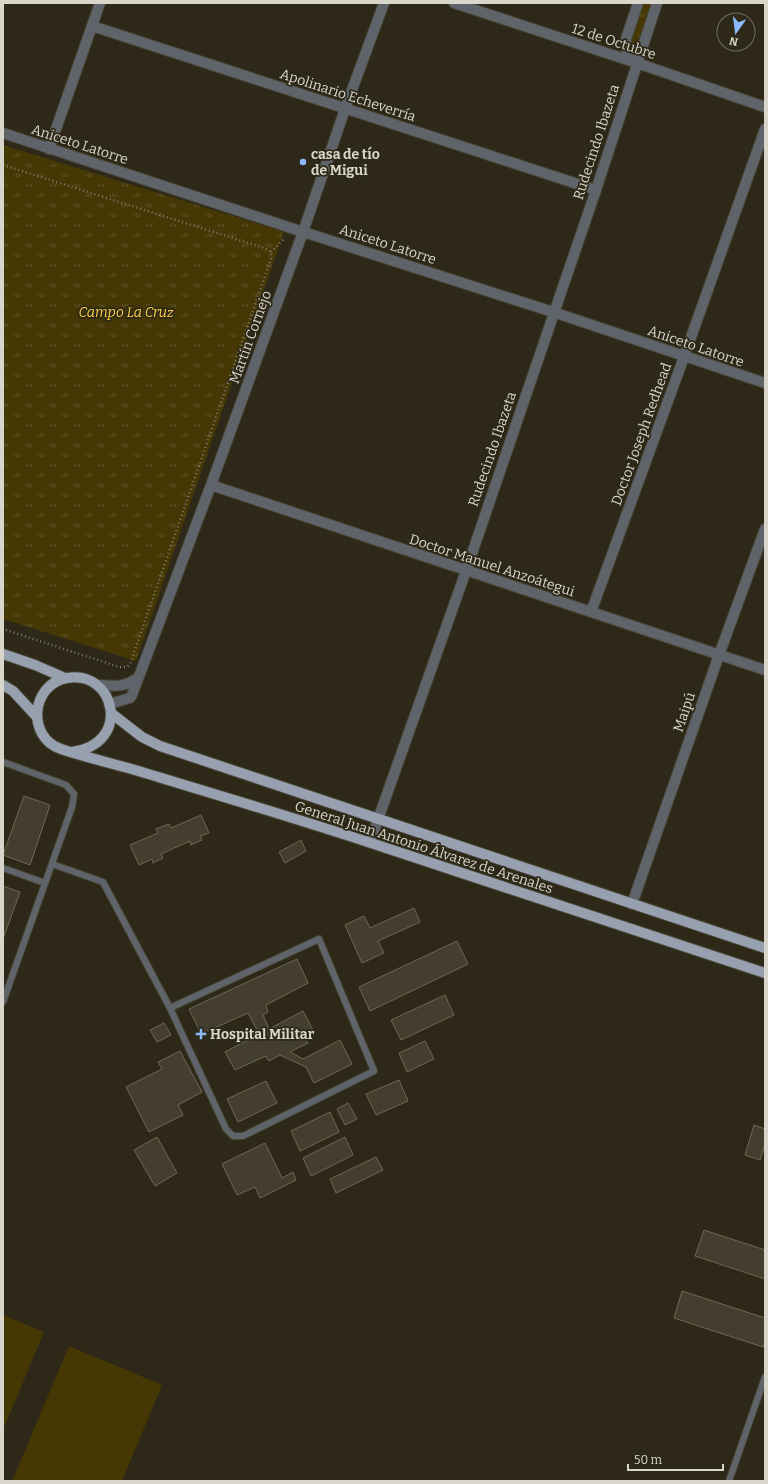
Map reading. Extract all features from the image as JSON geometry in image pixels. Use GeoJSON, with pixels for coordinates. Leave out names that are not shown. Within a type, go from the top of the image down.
{"type":"FeatureCollection","features":[{"type":"Feature","properties":{"kind":"main road"},"geometry":{"type":"LineString","coordinates":[[3,654],[35,665],[65,678]]}},
{"type":"Feature","properties":{"kind":"main road"},"geometry":{"type":"LineString","coordinates":[[36,716],[37,704],[42,694],[52,684],[65,678],[76,677],[87,680],[96,685]]}},
{"type":"Feature","properties":{"kind":"main road","name":"General Juan Antonio Álvarez de Arenales"},"geometry":{"type":"LineString","coordinates":[[3,685],[13,691],[36,716],[40,729],[47,741],[58,748],[370,842],[765,973]]}},
{"type":"Feature","properties":{"kind":"main road","name":"General Juan Antonio Álvarez de Arenales"},"geometry":{"type":"LineString","coordinates":[[96,685],[106,696],[110,709],[142,737],[160,746],[765,948]]}},
{"type":"Feature","properties":{"kind":"main road"},"geometry":{"type":"LineString","coordinates":[[72,752],[90,747],[100,741],[109,728],[110,709]]}},
{"type":"Feature","properties":{"kind":"street"},"geometry":{"type":"LineString","coordinates":[[49,149],[100,3]]}},
{"type":"Feature","properties":{"kind":"street","name":"Martín Cornejo"},"geometry":{"type":"LineString","coordinates":[[110,709],[130,698],[138,678],[211,485],[299,230],[384,3]]}},
{"type":"Feature","properties":{"kind":"street","name":"12 de Octubre"},"geometry":{"type":"LineString","coordinates":[[454,3],[765,107]]}},
{"type":"Feature","properties":{"kind":"street"},"geometry":{"type":"LineString","coordinates":[[637,63],[627,52],[626,39],[638,3]]}},
{"type":"Feature","properties":{"kind":"street","name":"Rudecindo Ibazeta"},"geometry":{"type":"LineString","coordinates":[[370,842],[466,571],[553,312],[596,190],[657,3]]}},
{"type":"Feature","properties":{"kind":"street","name":"Apolinario Echeverría"},"geometry":{"type":"LineString","coordinates":[[92,26],[596,190]]}},
{"type":"Feature","properties":{"kind":"street","name":"Doctor Joseph Redhead"},"geometry":{"type":"LineString","coordinates":[[590,612],[765,129]]}},
{"type":"Feature","properties":{"kind":"street","name":"Aniceto Latorre"},"geometry":{"type":"LineString","coordinates":[[3,133],[553,312],[765,383]]}},
{"type":"Feature","properties":{"kind":"street","name":"Doctor Manuel Anzoátegui"},"geometry":{"type":"LineString","coordinates":[[211,485],[765,670]]}},
{"type":"Feature","properties":{"kind":"street","name":"Maipú"},"geometry":{"type":"LineString","coordinates":[[632,904],[719,655],[765,529]]}},
{"type":"Feature","properties":{"kind":"street"},"geometry":{"type":"LineString","coordinates":[[96,685],[115,687],[128,685],[138,678]]}},
{"type":"Feature","properties":{"kind":"lane"},"geometry":{"type":"LineString","coordinates":[[3,762],[66,785],[74,794],[72,807],[3,1002]]}},
{"type":"Feature","properties":{"kind":"lane"},"geometry":{"type":"LineString","coordinates":[[52,864],[103,882],[170,1008],[226,1129],[233,1136],[243,1136],[374,1070],[319,939],[170,1008]]}},
{"type":"Feature","properties":{"kind":"lane"},"geometry":{"type":"LineString","coordinates":[[3,868],[45,883]]}},
{"type":"Feature","properties":{"kind":"lane"},"geometry":{"type":"LineString","coordinates":[[729,1481],[765,1377]]}},
{"type":"Feature","properties":{"kind":"path"},"geometry":{"type":"LineString","coordinates":[[3,165],[264,248],[271,252]]}},
{"type":"Feature","properties":{"kind":"path"},"geometry":{"type":"LineString","coordinates":[[271,252],[299,230]]}},
{"type":"Feature","properties":{"kind":"path"},"geometry":{"type":"LineString","coordinates":[[3,629],[118,667],[127,667],[130,664],[271,259],[271,252]]}},
{"type":"Feature","properties":{"kind":"green space"},"geometry":{"type":"Polygon","coordinates":[[[644,3],[651,3],[636,47],[629,45],[644,3]]]}},
{"type":"Feature","properties":{"kind":"green space","name":"Campo La Cruz"},"geometry":{"type":"Polygon","coordinates":[[[3,145],[284,232],[136,661],[3,619],[3,145]]]}},
{"type":"Feature","properties":{"kind":"green space"},"geometry":{"type":"Polygon","coordinates":[[[3,1315],[44,1332],[3,1430],[3,1315]]]}},
{"type":"Feature","properties":{"kind":"green space"},"geometry":{"type":"Polygon","coordinates":[[[69,1346],[162,1385],[122,1481],[12,1481],[69,1346]]]}},
{"type":"Feature","properties":{"kind":"building"},"geometry":{"type":"Polygon","coordinates":[[[24,796],[50,805],[30,865],[3,855],[24,796]]]}},
{"type":"Feature","properties":{"kind":"building"},"geometry":{"type":"Polygon","coordinates":[[[201,815],[209,833],[200,836],[202,840],[191,845],[190,841],[161,854],[163,858],[153,863],[152,859],[139,865],[130,845],[158,833],[156,829],[169,824],[171,828],[201,815]]]}},
{"type":"Feature","properties":{"kind":"building"},"geometry":{"type":"Polygon","coordinates":[[[301,840],[306,851],[285,863],[279,852],[301,840]]]}},
{"type":"Feature","properties":{"kind":"building"},"geometry":{"type":"Polygon","coordinates":[[[3,886],[20,892],[3,939],[3,886]]]}},
{"type":"Feature","properties":{"kind":"building"},"geometry":{"type":"Polygon","coordinates":[[[414,908],[420,922],[378,941],[384,953],[362,963],[345,925],[364,916],[370,928],[414,908]]]}},
{"type":"Feature","properties":{"kind":"building"},"geometry":{"type":"Polygon","coordinates":[[[457,941],[468,964],[370,1011],[359,987],[457,941]]]}},
{"type":"Feature","properties":{"kind":"building"},"geometry":{"type":"Polygon","coordinates":[[[297,959],[308,983],[266,1005],[268,1012],[263,1015],[269,1029],[303,1011],[314,1032],[304,1035],[308,1043],[290,1052],[303,1059],[340,1040],[352,1064],[314,1083],[306,1067],[280,1055],[269,1061],[266,1056],[235,1070],[225,1052],[259,1034],[248,1013],[201,1034],[189,1009],[297,959]]]}},
{"type":"Feature","properties":{"kind":"building"},"geometry":{"type":"Polygon","coordinates":[[[445,995],[454,1015],[401,1040],[391,1020],[445,995]]]}},
{"type":"Feature","properties":{"kind":"building"},"geometry":{"type":"Polygon","coordinates":[[[164,1023],[171,1035],[157,1042],[150,1030],[164,1023]]]}},
{"type":"Feature","properties":{"kind":"building"},"geometry":{"type":"Polygon","coordinates":[[[425,1041],[434,1059],[407,1072],[399,1053],[425,1041]]]}},
{"type":"Feature","properties":{"kind":"building"},"geometry":{"type":"Polygon","coordinates":[[[180,1051],[202,1092],[178,1105],[183,1115],[149,1132],[126,1087],[162,1069],[158,1062],[180,1051]]]}},
{"type":"Feature","properties":{"kind":"building"},"geometry":{"type":"Polygon","coordinates":[[[399,1080],[408,1101],[376,1115],[366,1094],[399,1080]]]}},
{"type":"Feature","properties":{"kind":"building"},"geometry":{"type":"Polygon","coordinates":[[[266,1081],[277,1103],[238,1122],[227,1099],[266,1081]]]}},
{"type":"Feature","properties":{"kind":"building"},"geometry":{"type":"Polygon","coordinates":[[[348,1103],[357,1119],[345,1125],[337,1109],[348,1103]]]}},
{"type":"Feature","properties":{"kind":"building"},"geometry":{"type":"Polygon","coordinates":[[[330,1112],[339,1132],[300,1151],[291,1131],[330,1112]]]}},
{"type":"Feature","properties":{"kind":"building"},"geometry":{"type":"Polygon","coordinates":[[[754,1125],[765,1129],[765,1144],[760,1160],[745,1155],[754,1125]]]}},
{"type":"Feature","properties":{"kind":"building"},"geometry":{"type":"Polygon","coordinates":[[[157,1137],[177,1173],[155,1186],[134,1150],[157,1137]]]}},
{"type":"Feature","properties":{"kind":"building"},"geometry":{"type":"Polygon","coordinates":[[[345,1137],[353,1155],[311,1176],[303,1158],[345,1137]]]}},
{"type":"Feature","properties":{"kind":"building"},"geometry":{"type":"Polygon","coordinates":[[[265,1143],[282,1178],[293,1172],[296,1180],[260,1198],[255,1187],[237,1195],[222,1164],[265,1143]]]}},
{"type":"Feature","properties":{"kind":"building"},"geometry":{"type":"Polygon","coordinates":[[[376,1157],[383,1170],[336,1193],[330,1179],[376,1157]]]}},
{"type":"Feature","properties":{"kind":"building"},"geometry":{"type":"Polygon","coordinates":[[[704,1230],[765,1250],[765,1279],[695,1256],[704,1230]]]}},
{"type":"Feature","properties":{"kind":"building"},"geometry":{"type":"Polygon","coordinates":[[[682,1291],[765,1318],[765,1342],[763,1347],[674,1318],[682,1291]]]}},
{"type":"Feature","properties":{"kind":"place","name":"casa de tío de Migui"},"geometry":{"type":"Point","coordinates":[303,162]}},
{"type":"Feature","properties":{"kind":"place","name":"Hospital Militar"},"geometry":{"type":"Point","coordinates":[201,1034]}}]}
